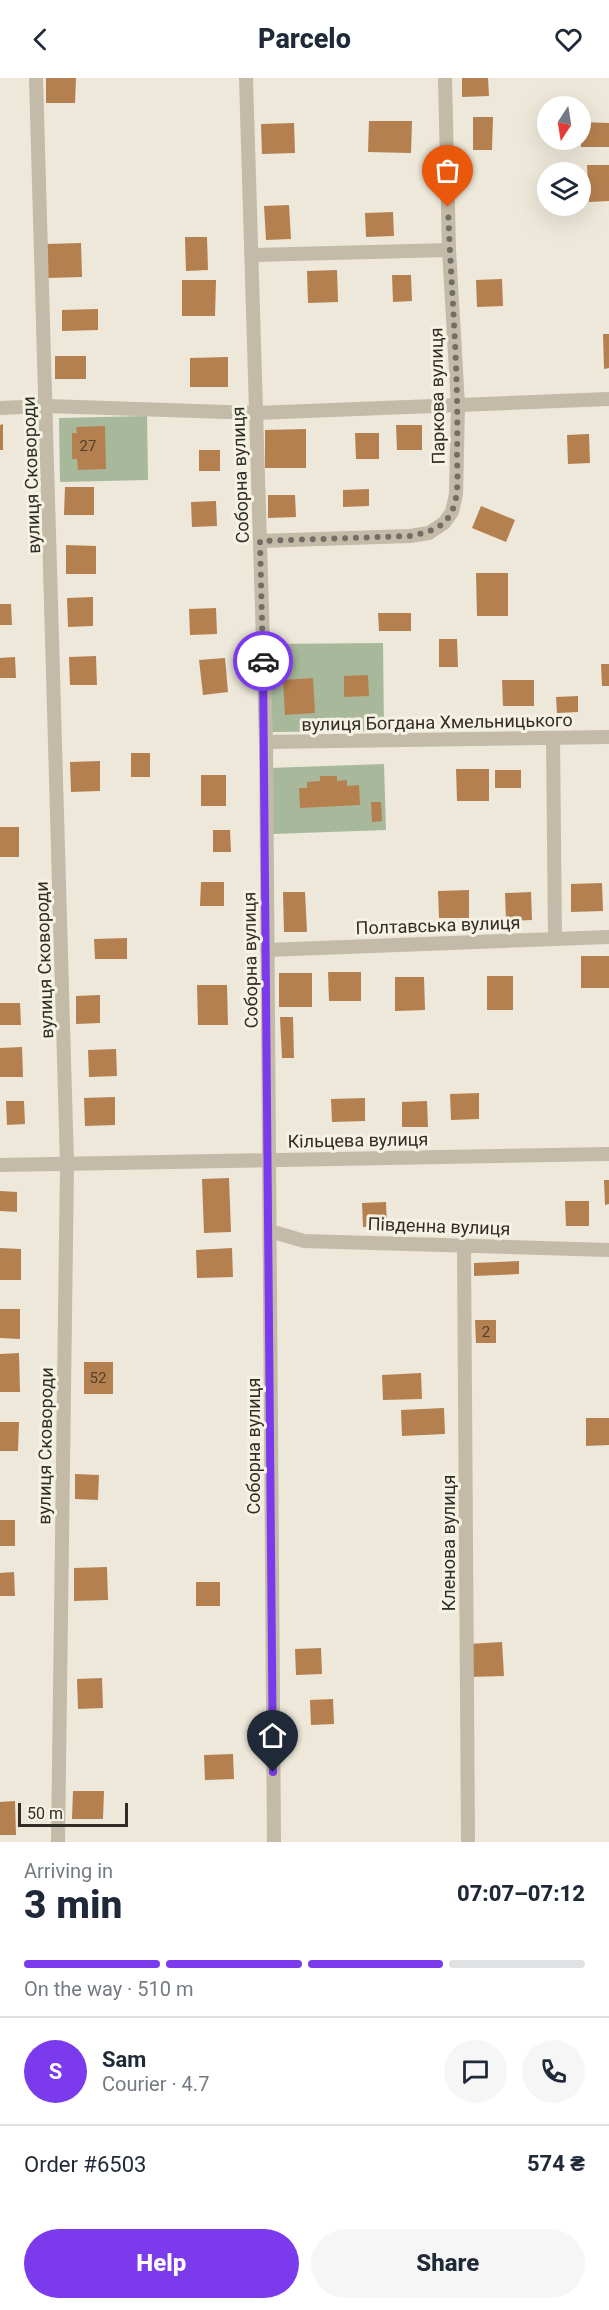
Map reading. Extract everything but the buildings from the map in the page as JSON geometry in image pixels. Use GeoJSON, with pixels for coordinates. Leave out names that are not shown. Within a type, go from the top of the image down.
{"type":"FeatureCollection","features":[{"type":"Feature","properties":{"kind":"street","name":"вулиця Сковороди"},"geometry":{"type":"LineString","coordinates":[[36,78],[67,1164],[58,1842]]}},
{"type":"Feature","properties":{"kind":"street","name":"Соборна вулиця"},"geometry":{"type":"LineString","coordinates":[[246,78],[266,742],[274,1842]]}},
{"type":"Feature","properties":{"kind":"street","name":"Паркова вулиця"},"geometry":{"type":"LineString","coordinates":[[260,541],[410,536],[429,533],[444,524],[452,512],[456,494],[458,405],[449,250],[445,78]]}},
{"type":"Feature","properties":{"kind":"street"},"geometry":{"type":"LineString","coordinates":[[252,255],[449,250]]}},
{"type":"Feature","properties":{"kind":"street"},"geometry":{"type":"LineString","coordinates":[[0,408],[47,406],[256,413],[609,399]]}},
{"type":"Feature","properties":{"kind":"street","name":"вулиця Богдана Хмельницького"},"geometry":{"type":"LineString","coordinates":[[266,742],[609,737]]}},
{"type":"Feature","properties":{"kind":"street"},"geometry":{"type":"LineString","coordinates":[[553,738],[555,939]]}},
{"type":"Feature","properties":{"kind":"street","name":"Полтавська вулиця"},"geometry":{"type":"LineString","coordinates":[[267,950],[609,937]]}},
{"type":"Feature","properties":{"kind":"street","name":"Кільцева вулиця"},"geometry":{"type":"LineString","coordinates":[[0,1165],[609,1154]]}},
{"type":"Feature","properties":{"kind":"street","name":"Південна вулиця"},"geometry":{"type":"LineString","coordinates":[[270,1231],[304,1241],[609,1250]]}},
{"type":"Feature","properties":{"kind":"street","name":"Кленова вулиця"},"geometry":{"type":"LineString","coordinates":[[464,1245],[468,1842]]}},
{"type":"Feature","properties":{"kind":"green space"},"geometry":{"type":"Polygon","coordinates":[[[147,416],[148,480],[60,482],[59,418],[147,416]]]}},
{"type":"Feature","properties":{"kind":"green space"},"geometry":{"type":"Polygon","coordinates":[[[383,643],[384,731],[270,732],[270,644],[383,643]]]}},
{"type":"Feature","properties":{"kind":"green space"},"geometry":{"type":"Polygon","coordinates":[[[384,764],[386,830],[272,834],[269,768],[384,764]]]}},
{"type":"Feature","properties":{"kind":"way so far"},"geometry":{"type":"LineString","coordinates":[[263,661],[260,541],[410,536],[429,533],[444,524],[452,512],[456,494],[458,405],[448,207]]}},
{"type":"Feature","properties":{"kind":"route"},"geometry":{"type":"LineString","coordinates":[[263,661],[266,742],[270,1160],[273,1772]]}}]}
